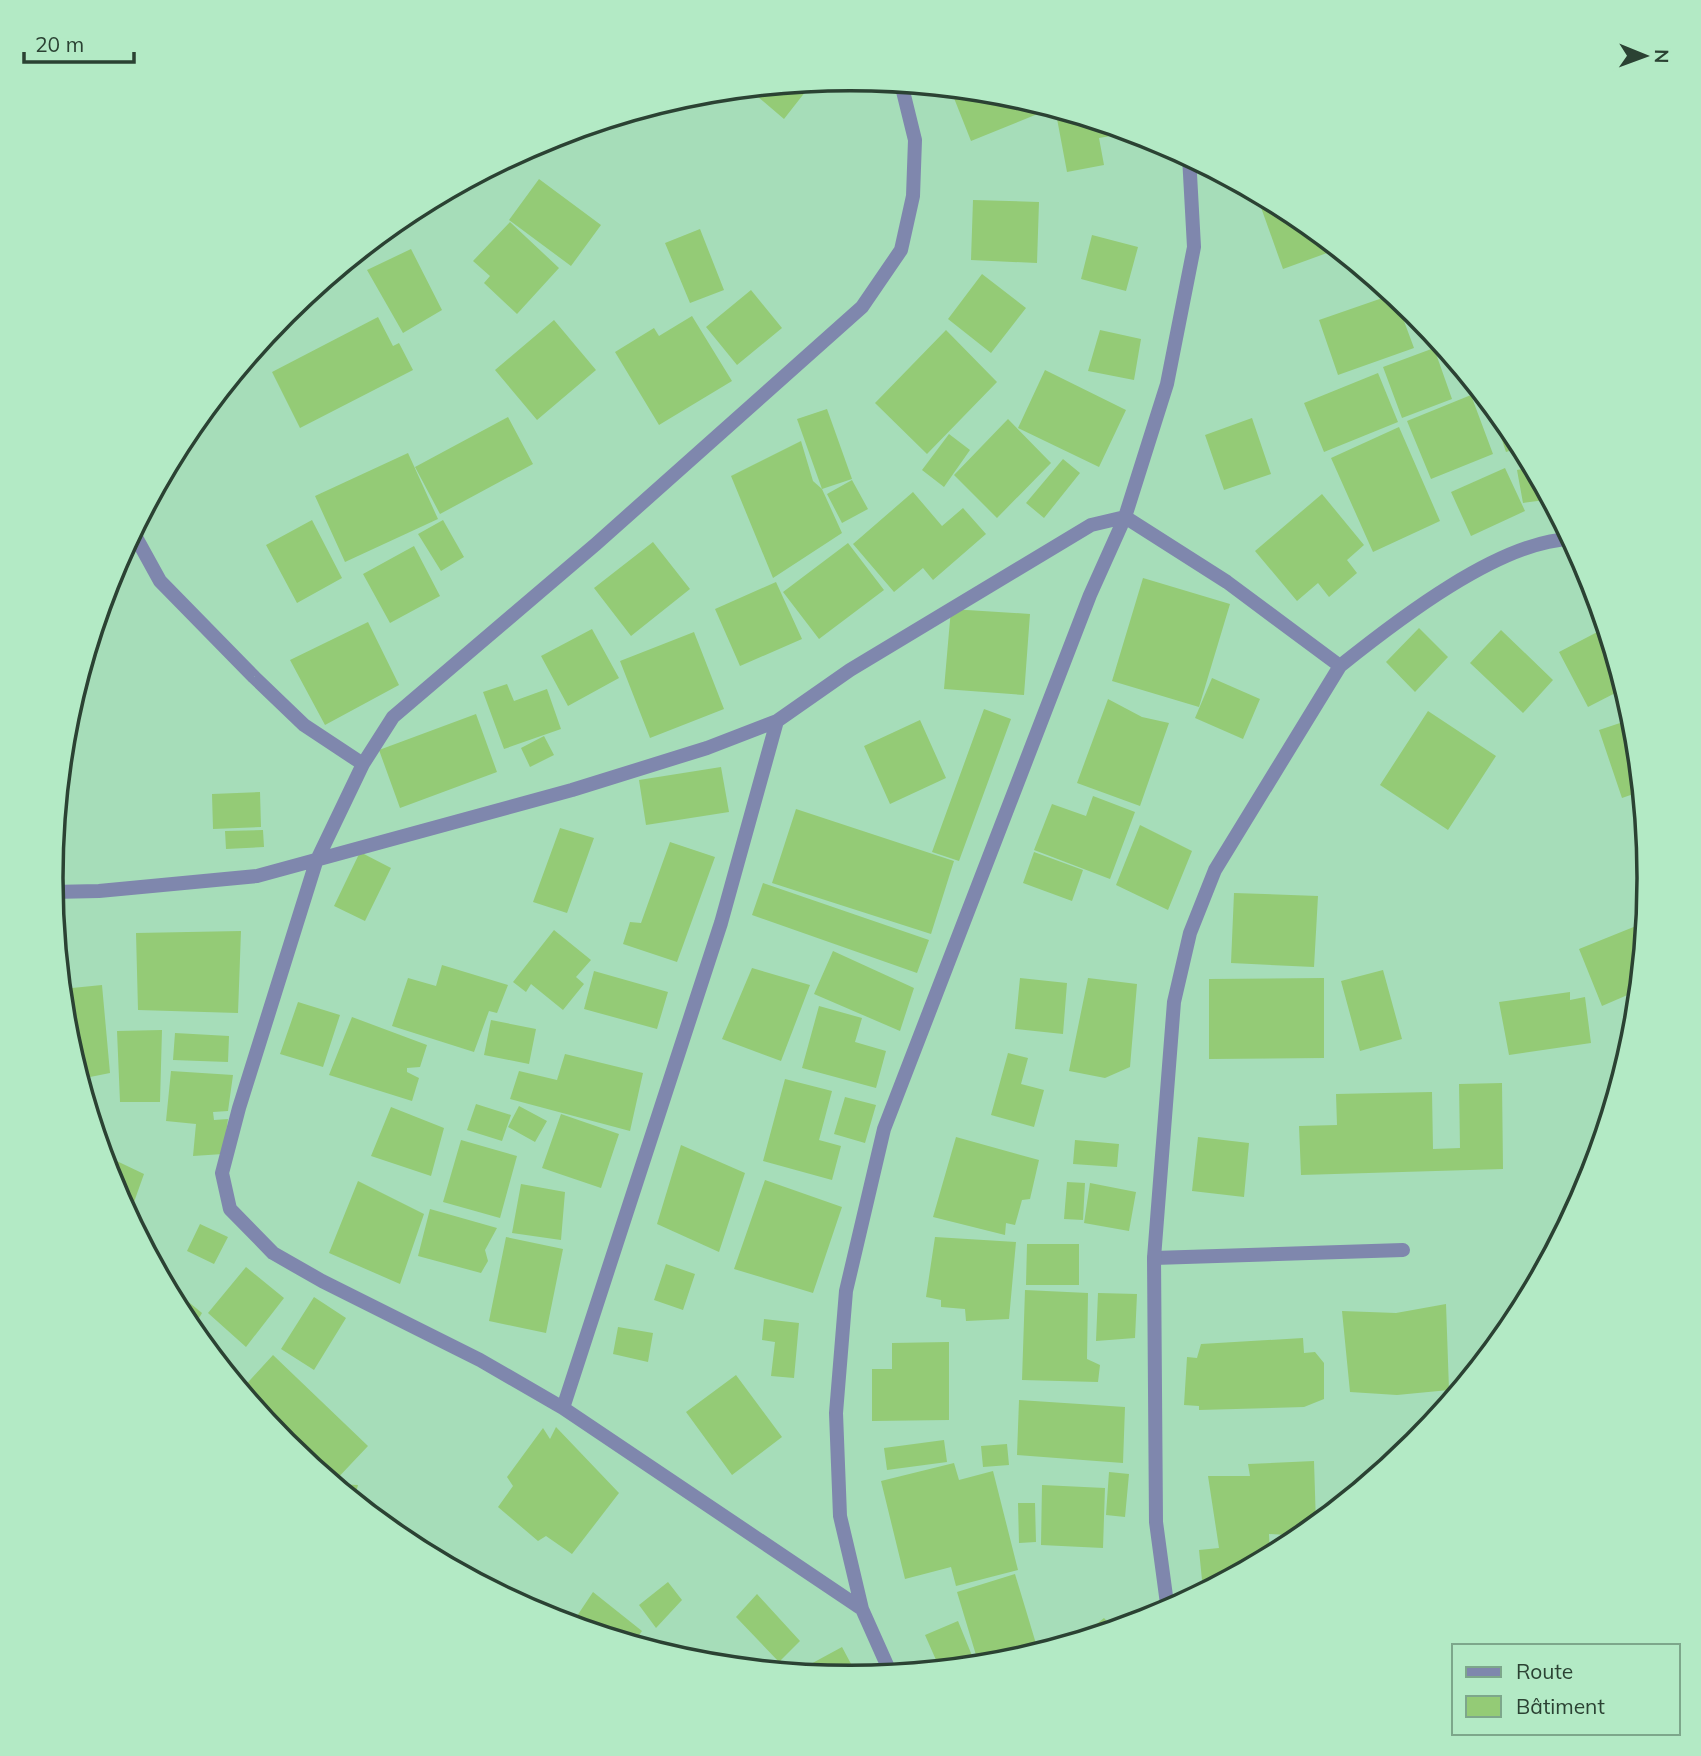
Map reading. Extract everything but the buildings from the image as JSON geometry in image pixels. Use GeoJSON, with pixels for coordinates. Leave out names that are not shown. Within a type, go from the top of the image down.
{"type":"FeatureCollection","features":[{"type":"Feature","properties":{"kind":"street"},"geometry":{"type":"LineString","coordinates":[[862,1609],[563,1408],[480,1360],[273,1253],[230,1209],[222,1173],[316,862],[363,764],[393,717],[411,700],[596,544],[862,307],[901,250],[913,196],[915,141],[903,92]]}},
{"type":"Feature","properties":{"kind":"street"},"geometry":{"type":"LineString","coordinates":[[887,1665],[862,1609],[840,1516],[836,1413],[846,1292],[884,1129],[1090,595],[1125,517],[1167,384],[1194,247],[1190,168]]}},
{"type":"Feature","properties":{"kind":"street"},"geometry":{"type":"LineString","coordinates":[[64,892],[99,891],[257,876],[572,790],[707,748],[777,721],[850,670],[1091,525],[1125,517],[1227,582],[1340,666]]}},
{"type":"Feature","properties":{"kind":"street"},"geometry":{"type":"LineString","coordinates":[[1166,1599],[1156,1522],[1154,1258],[1174,1002],[1190,933],[1215,870],[1340,666],[1399,618],[1508,554],[1561,539]]}},
{"type":"Feature","properties":{"kind":"street"},"geometry":{"type":"LineString","coordinates":[[139,542],[160,581],[254,677],[304,725],[363,764]]}},
{"type":"Feature","properties":{"kind":"street"},"geometry":{"type":"LineString","coordinates":[[563,1408],[721,923],[777,721]]}},
{"type":"Feature","properties":{"kind":"street"},"geometry":{"type":"LineString","coordinates":[[1154,1258],[1403,1250]]}}]}
